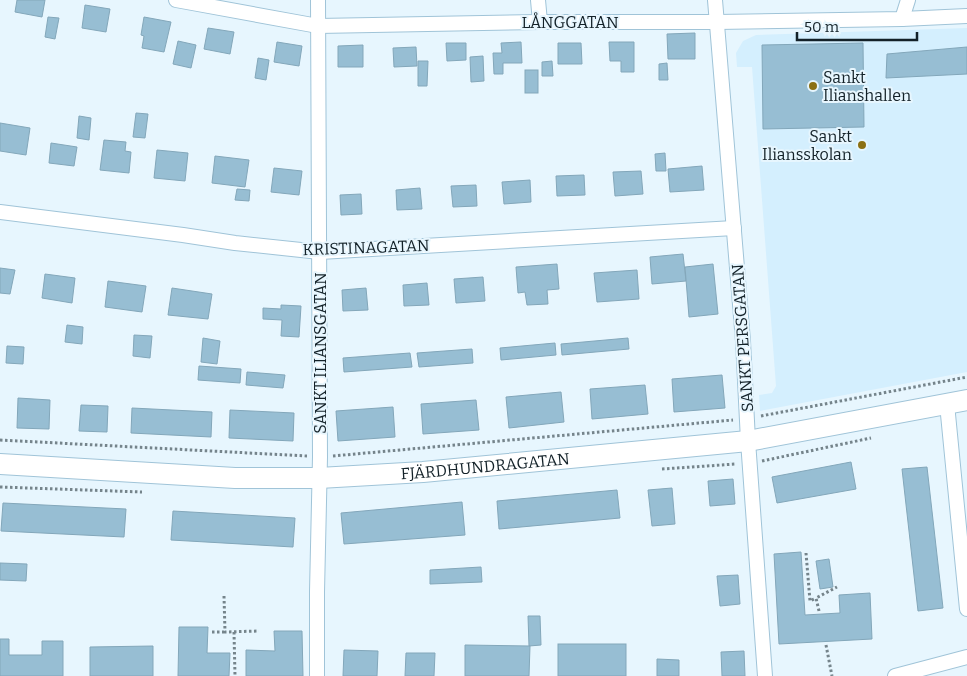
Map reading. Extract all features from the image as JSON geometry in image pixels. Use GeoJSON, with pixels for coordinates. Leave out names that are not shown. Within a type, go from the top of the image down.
{"type":"FeatureCollection","features":[{"type":"Feature","properties":{"kind":"main road","name":"FJÄRDHUNDRAGATAN"},"geometry":{"type":"LineString","coordinates":[[0,464],[235,478],[319,478],[423,472],[748,441],[967,400]]}},
{"type":"Feature","properties":{"kind":"street","name":"LÅNGGATAN"},"geometry":{"type":"LineString","coordinates":[[176,0],[318,26],[540,22],[717,22],[967,16]]}},
{"type":"Feature","properties":{"kind":"street","name":"SANKT ILIANSGATAN"},"geometry":{"type":"LineString","coordinates":[[317,676],[320,457],[318,0]]}},
{"type":"Feature","properties":{"kind":"street"},"geometry":{"type":"LineString","coordinates":[[538,0],[540,22]]}},
{"type":"Feature","properties":{"kind":"street","name":"SANKT PERSGATAN"},"geometry":{"type":"LineString","coordinates":[[715,0],[743,341],[748,441],[765,676]]}},
{"type":"Feature","properties":{"kind":"street"},"geometry":{"type":"LineString","coordinates":[[902,19],[908,0]]}},
{"type":"Feature","properties":{"kind":"street","name":"KRISTINAGATAN"},"geometry":{"type":"LineString","coordinates":[[0,212],[235,243],[320,252],[734,228]]}},
{"type":"Feature","properties":{"kind":"street"},"geometry":{"type":"LineString","coordinates":[[947,404],[967,608]]}},
{"type":"Feature","properties":{"kind":"street"},"geometry":{"type":"LineString","coordinates":[[894,676],[967,657]]}},
{"type":"Feature","properties":{"kind":"path"},"geometry":{"type":"LineString","coordinates":[[0,440],[320,457],[748,419],[967,377]]}},
{"type":"Feature","properties":{"kind":"path"},"geometry":{"type":"LineString","coordinates":[[806,553],[810,601],[837,587]]}},
{"type":"Feature","properties":{"kind":"path"},"geometry":{"type":"LineString","coordinates":[[224,596],[225,632]]}},
{"type":"Feature","properties":{"kind":"path"},"geometry":{"type":"LineString","coordinates":[[816,598],[819,611]]}},
{"type":"Feature","properties":{"kind":"path"},"geometry":{"type":"LineString","coordinates":[[212,632],[259,631]]}},
{"type":"Feature","properties":{"kind":"path"},"geometry":{"type":"LineString","coordinates":[[234,632],[235,676]]}},
{"type":"Feature","properties":{"kind":"path"},"geometry":{"type":"LineString","coordinates":[[826,645],[832,676]]}},
{"type":"Feature","properties":{"kind":"shaded area","name":"Sankt Iliansskolan"},"geometry":{"type":"Polygon","coordinates":[[[967,28],[967,372],[760,411],[759,395],[772,393],[776,386],[752,67],[737,67],[736,53],[743,41],[756,35],[967,28]]]}},
{"type":"Feature","properties":{"kind":"building"},"geometry":{"type":"Polygon","coordinates":[[[17,0],[45,0],[42,17],[15,12],[17,0]]]}},
{"type":"Feature","properties":{"kind":"building"},"geometry":{"type":"Polygon","coordinates":[[[85,5],[110,9],[106,32],[82,28],[85,5]]]}},
{"type":"Feature","properties":{"kind":"building"},"geometry":{"type":"Polygon","coordinates":[[[48,17],[59,18],[55,39],[45,37],[48,17]]]}},
{"type":"Feature","properties":{"kind":"building"},"geometry":{"type":"Polygon","coordinates":[[[144,17],[171,22],[164,52],[142,48],[144,36],[141,35],[144,17]]]}},
{"type":"Feature","properties":{"kind":"building"},"geometry":{"type":"Polygon","coordinates":[[[208,28],[234,32],[230,54],[204,49],[208,28]]]}},
{"type":"Feature","properties":{"kind":"building"},"geometry":{"type":"Polygon","coordinates":[[[695,33],[695,59],[668,59],[667,34],[695,33]]]}},
{"type":"Feature","properties":{"kind":"building"},"geometry":{"type":"Polygon","coordinates":[[[178,41],[196,45],[191,68],[173,64],[178,41]]]}},
{"type":"Feature","properties":{"kind":"building"},"geometry":{"type":"Polygon","coordinates":[[[277,42],[302,46],[299,66],[274,62],[277,42]]]}},
{"type":"Feature","properties":{"kind":"building"},"geometry":{"type":"Polygon","coordinates":[[[521,42],[522,63],[503,63],[503,74],[494,74],[493,53],[502,53],[501,43],[521,42]]]}},
{"type":"Feature","properties":{"kind":"building"},"geometry":{"type":"Polygon","coordinates":[[[609,42],[634,42],[634,72],[621,72],[621,61],[610,61],[609,42]]]}},
{"type":"Feature","properties":{"kind":"building"},"geometry":{"type":"Polygon","coordinates":[[[446,43],[466,43],[466,60],[447,61],[446,43]]]}},
{"type":"Feature","properties":{"kind":"building"},"geometry":{"type":"Polygon","coordinates":[[[558,43],[581,43],[582,64],[558,64],[558,43]]]}},
{"type":"Feature","properties":{"kind":"building","name":"Sankt Ilianshallen"},"geometry":{"type":"Polygon","coordinates":[[[863,43],[864,127],[763,129],[762,45],[863,43]]]}},
{"type":"Feature","properties":{"kind":"building"},"geometry":{"type":"Polygon","coordinates":[[[363,45],[363,67],[338,67],[338,46],[363,45]]]}},
{"type":"Feature","properties":{"kind":"building"},"geometry":{"type":"Polygon","coordinates":[[[416,47],[417,66],[394,67],[393,48],[416,47]]]}},
{"type":"Feature","properties":{"kind":"building"},"geometry":{"type":"Polygon","coordinates":[[[967,47],[967,74],[886,78],[887,54],[967,47]]]}},
{"type":"Feature","properties":{"kind":"building"},"geometry":{"type":"Polygon","coordinates":[[[483,56],[484,81],[471,82],[470,57],[483,56]]]}},
{"type":"Feature","properties":{"kind":"building"},"geometry":{"type":"Polygon","coordinates":[[[258,58],[269,60],[266,80],[255,78],[258,58]]]}},
{"type":"Feature","properties":{"kind":"building"},"geometry":{"type":"Polygon","coordinates":[[[418,61],[428,61],[427,86],[418,86],[418,61]]]}},
{"type":"Feature","properties":{"kind":"building"},"geometry":{"type":"Polygon","coordinates":[[[552,61],[553,76],[542,76],[542,62],[552,61]]]}},
{"type":"Feature","properties":{"kind":"building"},"geometry":{"type":"Polygon","coordinates":[[[667,63],[668,80],[659,80],[659,64],[667,63]]]}},
{"type":"Feature","properties":{"kind":"building"},"geometry":{"type":"Polygon","coordinates":[[[525,70],[538,70],[538,93],[525,93],[525,70]]]}},
{"type":"Feature","properties":{"kind":"building"},"geometry":{"type":"Polygon","coordinates":[[[136,113],[148,114],[145,138],[133,137],[136,113]]]}},
{"type":"Feature","properties":{"kind":"building"},"geometry":{"type":"Polygon","coordinates":[[[79,116],[91,118],[89,140],[77,138],[79,116]]]}},
{"type":"Feature","properties":{"kind":"building"},"geometry":{"type":"Polygon","coordinates":[[[0,123],[30,128],[26,155],[0,151],[0,123]]]}},
{"type":"Feature","properties":{"kind":"building"},"geometry":{"type":"Polygon","coordinates":[[[104,140],[126,142],[125,151],[131,152],[129,173],[100,170],[104,140]]]}},
{"type":"Feature","properties":{"kind":"building"},"geometry":{"type":"Polygon","coordinates":[[[51,143],[77,147],[74,166],[49,163],[51,143]]]}},
{"type":"Feature","properties":{"kind":"building"},"geometry":{"type":"Polygon","coordinates":[[[157,150],[188,153],[185,181],[154,178],[157,150]]]}},
{"type":"Feature","properties":{"kind":"building"},"geometry":{"type":"Polygon","coordinates":[[[665,153],[666,171],[656,171],[655,154],[665,153]]]}},
{"type":"Feature","properties":{"kind":"building"},"geometry":{"type":"Polygon","coordinates":[[[215,156],[249,160],[245,187],[212,183],[215,156]]]}},
{"type":"Feature","properties":{"kind":"building"},"geometry":{"type":"Polygon","coordinates":[[[702,166],[704,190],[670,192],[668,169],[702,166]]]}},
{"type":"Feature","properties":{"kind":"building"},"geometry":{"type":"Polygon","coordinates":[[[274,168],[302,171],[299,195],[271,192],[274,168]]]}},
{"type":"Feature","properties":{"kind":"building"},"geometry":{"type":"Polygon","coordinates":[[[641,171],[643,194],[615,196],[613,172],[641,171]]]}},
{"type":"Feature","properties":{"kind":"building"},"geometry":{"type":"Polygon","coordinates":[[[584,175],[585,195],[557,196],[556,176],[584,175]]]}},
{"type":"Feature","properties":{"kind":"building"},"geometry":{"type":"Polygon","coordinates":[[[530,180],[531,202],[504,204],[502,182],[530,180]]]}},
{"type":"Feature","properties":{"kind":"building"},"geometry":{"type":"Polygon","coordinates":[[[476,185],[477,206],[453,207],[451,186],[476,185]]]}},
{"type":"Feature","properties":{"kind":"building"},"geometry":{"type":"Polygon","coordinates":[[[420,188],[422,209],[397,210],[396,190],[420,188]]]}},
{"type":"Feature","properties":{"kind":"building"},"geometry":{"type":"Polygon","coordinates":[[[237,189],[250,190],[249,201],[235,200],[237,189]]]}},
{"type":"Feature","properties":{"kind":"building"},"geometry":{"type":"Polygon","coordinates":[[[361,194],[362,214],[341,215],[340,195],[361,194]]]}},
{"type":"Feature","properties":{"kind":"building"},"geometry":{"type":"Polygon","coordinates":[[[683,254],[686,281],[652,284],[650,257],[683,254]]]}},
{"type":"Feature","properties":{"kind":"building"},"geometry":{"type":"Polygon","coordinates":[[[557,264],[559,289],[547,290],[548,304],[527,305],[525,292],[518,293],[516,267],[557,264]]]}},
{"type":"Feature","properties":{"kind":"building"},"geometry":{"type":"Polygon","coordinates":[[[713,264],[718,314],[689,317],[685,267],[713,264]]]}},
{"type":"Feature","properties":{"kind":"building"},"geometry":{"type":"Polygon","coordinates":[[[0,268],[15,270],[10,294],[0,293],[0,268]]]}},
{"type":"Feature","properties":{"kind":"building"},"geometry":{"type":"Polygon","coordinates":[[[637,270],[639,299],[597,302],[594,273],[637,270]]]}},
{"type":"Feature","properties":{"kind":"building"},"geometry":{"type":"Polygon","coordinates":[[[45,274],[75,278],[72,303],[42,298],[45,274]]]}},
{"type":"Feature","properties":{"kind":"building"},"geometry":{"type":"Polygon","coordinates":[[[483,277],[485,301],[456,303],[454,279],[483,277]]]}},
{"type":"Feature","properties":{"kind":"building"},"geometry":{"type":"Polygon","coordinates":[[[108,281],[146,286],[142,312],[105,307],[108,281]]]}},
{"type":"Feature","properties":{"kind":"building"},"geometry":{"type":"Polygon","coordinates":[[[427,283],[429,305],[404,306],[403,285],[427,283]]]}},
{"type":"Feature","properties":{"kind":"building"},"geometry":{"type":"Polygon","coordinates":[[[172,288],[212,294],[208,319],[168,315],[172,288]]]}},
{"type":"Feature","properties":{"kind":"building"},"geometry":{"type":"Polygon","coordinates":[[[366,288],[368,310],[343,311],[342,290],[366,288]]]}},
{"type":"Feature","properties":{"kind":"building"},"geometry":{"type":"Polygon","coordinates":[[[281,305],[301,306],[299,337],[281,336],[282,320],[263,319],[263,308],[281,309],[281,305]]]}},
{"type":"Feature","properties":{"kind":"building"},"geometry":{"type":"Polygon","coordinates":[[[67,325],[83,327],[82,344],[65,342],[67,325]]]}},
{"type":"Feature","properties":{"kind":"building"},"geometry":{"type":"Polygon","coordinates":[[[134,335],[152,336],[150,358],[133,356],[134,335]]]}},
{"type":"Feature","properties":{"kind":"building"},"geometry":{"type":"Polygon","coordinates":[[[203,338],[220,341],[217,364],[201,362],[203,338]]]}},
{"type":"Feature","properties":{"kind":"building"},"geometry":{"type":"Polygon","coordinates":[[[628,338],[629,349],[562,355],[561,344],[628,338]]]}},
{"type":"Feature","properties":{"kind":"building"},"geometry":{"type":"Polygon","coordinates":[[[555,343],[556,355],[501,360],[500,348],[555,343]]]}},
{"type":"Feature","properties":{"kind":"building"},"geometry":{"type":"Polygon","coordinates":[[[7,346],[24,347],[23,364],[6,363],[7,346]]]}},
{"type":"Feature","properties":{"kind":"building"},"geometry":{"type":"Polygon","coordinates":[[[472,349],[473,363],[419,367],[417,353],[472,349]]]}},
{"type":"Feature","properties":{"kind":"building"},"geometry":{"type":"Polygon","coordinates":[[[410,353],[412,367],[344,372],[343,358],[410,353]]]}},
{"type":"Feature","properties":{"kind":"building"},"geometry":{"type":"Polygon","coordinates":[[[199,366],[241,369],[240,383],[198,380],[199,366]]]}},
{"type":"Feature","properties":{"kind":"building"},"geometry":{"type":"Polygon","coordinates":[[[247,372],[285,375],[283,388],[246,385],[247,372]]]}},
{"type":"Feature","properties":{"kind":"building"},"geometry":{"type":"Polygon","coordinates":[[[722,375],[725,408],[674,412],[672,379],[722,375]]]}},
{"type":"Feature","properties":{"kind":"building"},"geometry":{"type":"Polygon","coordinates":[[[645,385],[648,414],[592,419],[590,389],[645,385]]]}},
{"type":"Feature","properties":{"kind":"building"},"geometry":{"type":"Polygon","coordinates":[[[561,392],[564,422],[509,428],[506,397],[561,392]]]}},
{"type":"Feature","properties":{"kind":"building"},"geometry":{"type":"Polygon","coordinates":[[[18,398],[50,400],[49,429],[17,428],[18,398]]]}},
{"type":"Feature","properties":{"kind":"building"},"geometry":{"type":"Polygon","coordinates":[[[476,400],[479,430],[423,434],[421,404],[476,400]]]}},
{"type":"Feature","properties":{"kind":"building"},"geometry":{"type":"Polygon","coordinates":[[[81,405],[108,406],[107,432],[79,431],[81,405]]]}},
{"type":"Feature","properties":{"kind":"building"},"geometry":{"type":"Polygon","coordinates":[[[393,407],[395,437],[338,441],[336,411],[393,407]]]}},
{"type":"Feature","properties":{"kind":"building"},"geometry":{"type":"Polygon","coordinates":[[[132,408],[212,412],[211,437],[131,433],[132,408]]]}},
{"type":"Feature","properties":{"kind":"building"},"geometry":{"type":"Polygon","coordinates":[[[230,410],[294,413],[293,441],[229,438],[230,410]]]}},
{"type":"Feature","properties":{"kind":"building"},"geometry":{"type":"Polygon","coordinates":[[[851,462],[856,489],[777,503],[772,477],[851,462]]]}},
{"type":"Feature","properties":{"kind":"building"},"geometry":{"type":"Polygon","coordinates":[[[927,467],[943,608],[918,611],[902,469],[927,467]]]}},
{"type":"Feature","properties":{"kind":"building"},"geometry":{"type":"Polygon","coordinates":[[[733,479],[735,504],[710,506],[708,481],[733,479]]]}},
{"type":"Feature","properties":{"kind":"building"},"geometry":{"type":"Polygon","coordinates":[[[672,488],[675,524],[652,526],[648,490],[672,488]]]}},
{"type":"Feature","properties":{"kind":"building"},"geometry":{"type":"Polygon","coordinates":[[[617,490],[620,518],[499,529],[497,501],[617,490]]]}},
{"type":"Feature","properties":{"kind":"building"},"geometry":{"type":"Polygon","coordinates":[[[462,502],[465,535],[344,544],[341,513],[462,502]]]}},
{"type":"Feature","properties":{"kind":"building"},"geometry":{"type":"Polygon","coordinates":[[[3,503],[126,509],[124,537],[1,531],[3,503]]]}},
{"type":"Feature","properties":{"kind":"building"},"geometry":{"type":"Polygon","coordinates":[[[173,511],[295,518],[293,547],[171,540],[173,511]]]}},
{"type":"Feature","properties":{"kind":"building"},"geometry":{"type":"Polygon","coordinates":[[[801,552],[805,615],[840,613],[839,595],[870,593],[872,639],[779,644],[774,554],[801,552]]]}},
{"type":"Feature","properties":{"kind":"building"},"geometry":{"type":"Polygon","coordinates":[[[829,559],[833,587],[820,589],[816,561],[829,559]]]}},
{"type":"Feature","properties":{"kind":"building"},"geometry":{"type":"Polygon","coordinates":[[[0,563],[27,564],[26,581],[0,580],[0,563]]]}},
{"type":"Feature","properties":{"kind":"building"},"geometry":{"type":"Polygon","coordinates":[[[481,567],[482,582],[430,584],[430,570],[481,567]]]}},
{"type":"Feature","properties":{"kind":"building"},"geometry":{"type":"Polygon","coordinates":[[[738,575],[740,604],[720,606],[717,576],[738,575]]]}},
{"type":"Feature","properties":{"kind":"building"},"geometry":{"type":"Polygon","coordinates":[[[528,616],[540,616],[541,645],[529,646],[528,616]]]}},
{"type":"Feature","properties":{"kind":"building"},"geometry":{"type":"Polygon","coordinates":[[[179,627],[208,627],[207,653],[230,653],[229,676],[178,676],[179,627]]]}},
{"type":"Feature","properties":{"kind":"building"},"geometry":{"type":"Polygon","coordinates":[[[274,631],[302,631],[303,676],[246,676],[246,650],[275,651],[274,631]]]}},
{"type":"Feature","properties":{"kind":"building"},"geometry":{"type":"Polygon","coordinates":[[[0,639],[9,639],[9,655],[42,655],[42,641],[63,641],[63,676],[0,676],[0,639]]]}},
{"type":"Feature","properties":{"kind":"building"},"geometry":{"type":"Polygon","coordinates":[[[558,644],[626,644],[626,676],[558,676],[558,644]]]}},
{"type":"Feature","properties":{"kind":"building"},"geometry":{"type":"Polygon","coordinates":[[[465,645],[530,646],[529,676],[465,676],[465,645]]]}},
{"type":"Feature","properties":{"kind":"building"},"geometry":{"type":"Polygon","coordinates":[[[153,646],[153,676],[90,676],[90,647],[153,646]]]}},
{"type":"Feature","properties":{"kind":"building"},"geometry":{"type":"Polygon","coordinates":[[[344,650],[378,651],[377,676],[343,676],[344,650]]]}},
{"type":"Feature","properties":{"kind":"building"},"geometry":{"type":"Polygon","coordinates":[[[744,651],[745,676],[722,676],[721,652],[744,651]]]}},
{"type":"Feature","properties":{"kind":"building"},"geometry":{"type":"Polygon","coordinates":[[[406,653],[435,653],[434,676],[405,676],[406,653]]]}},
{"type":"Feature","properties":{"kind":"building"},"geometry":{"type":"Polygon","coordinates":[[[657,659],[679,660],[679,676],[657,676],[657,659]]]}},
{"type":"Feature","properties":{"kind":"place","name":"Sankt Ilianshallen"},"geometry":{"type":"Point","coordinates":[813,86]}},
{"type":"Feature","properties":{"kind":"place","name":"Sankt Iliansskolan"},"geometry":{"type":"Point","coordinates":[862,145]}}]}
